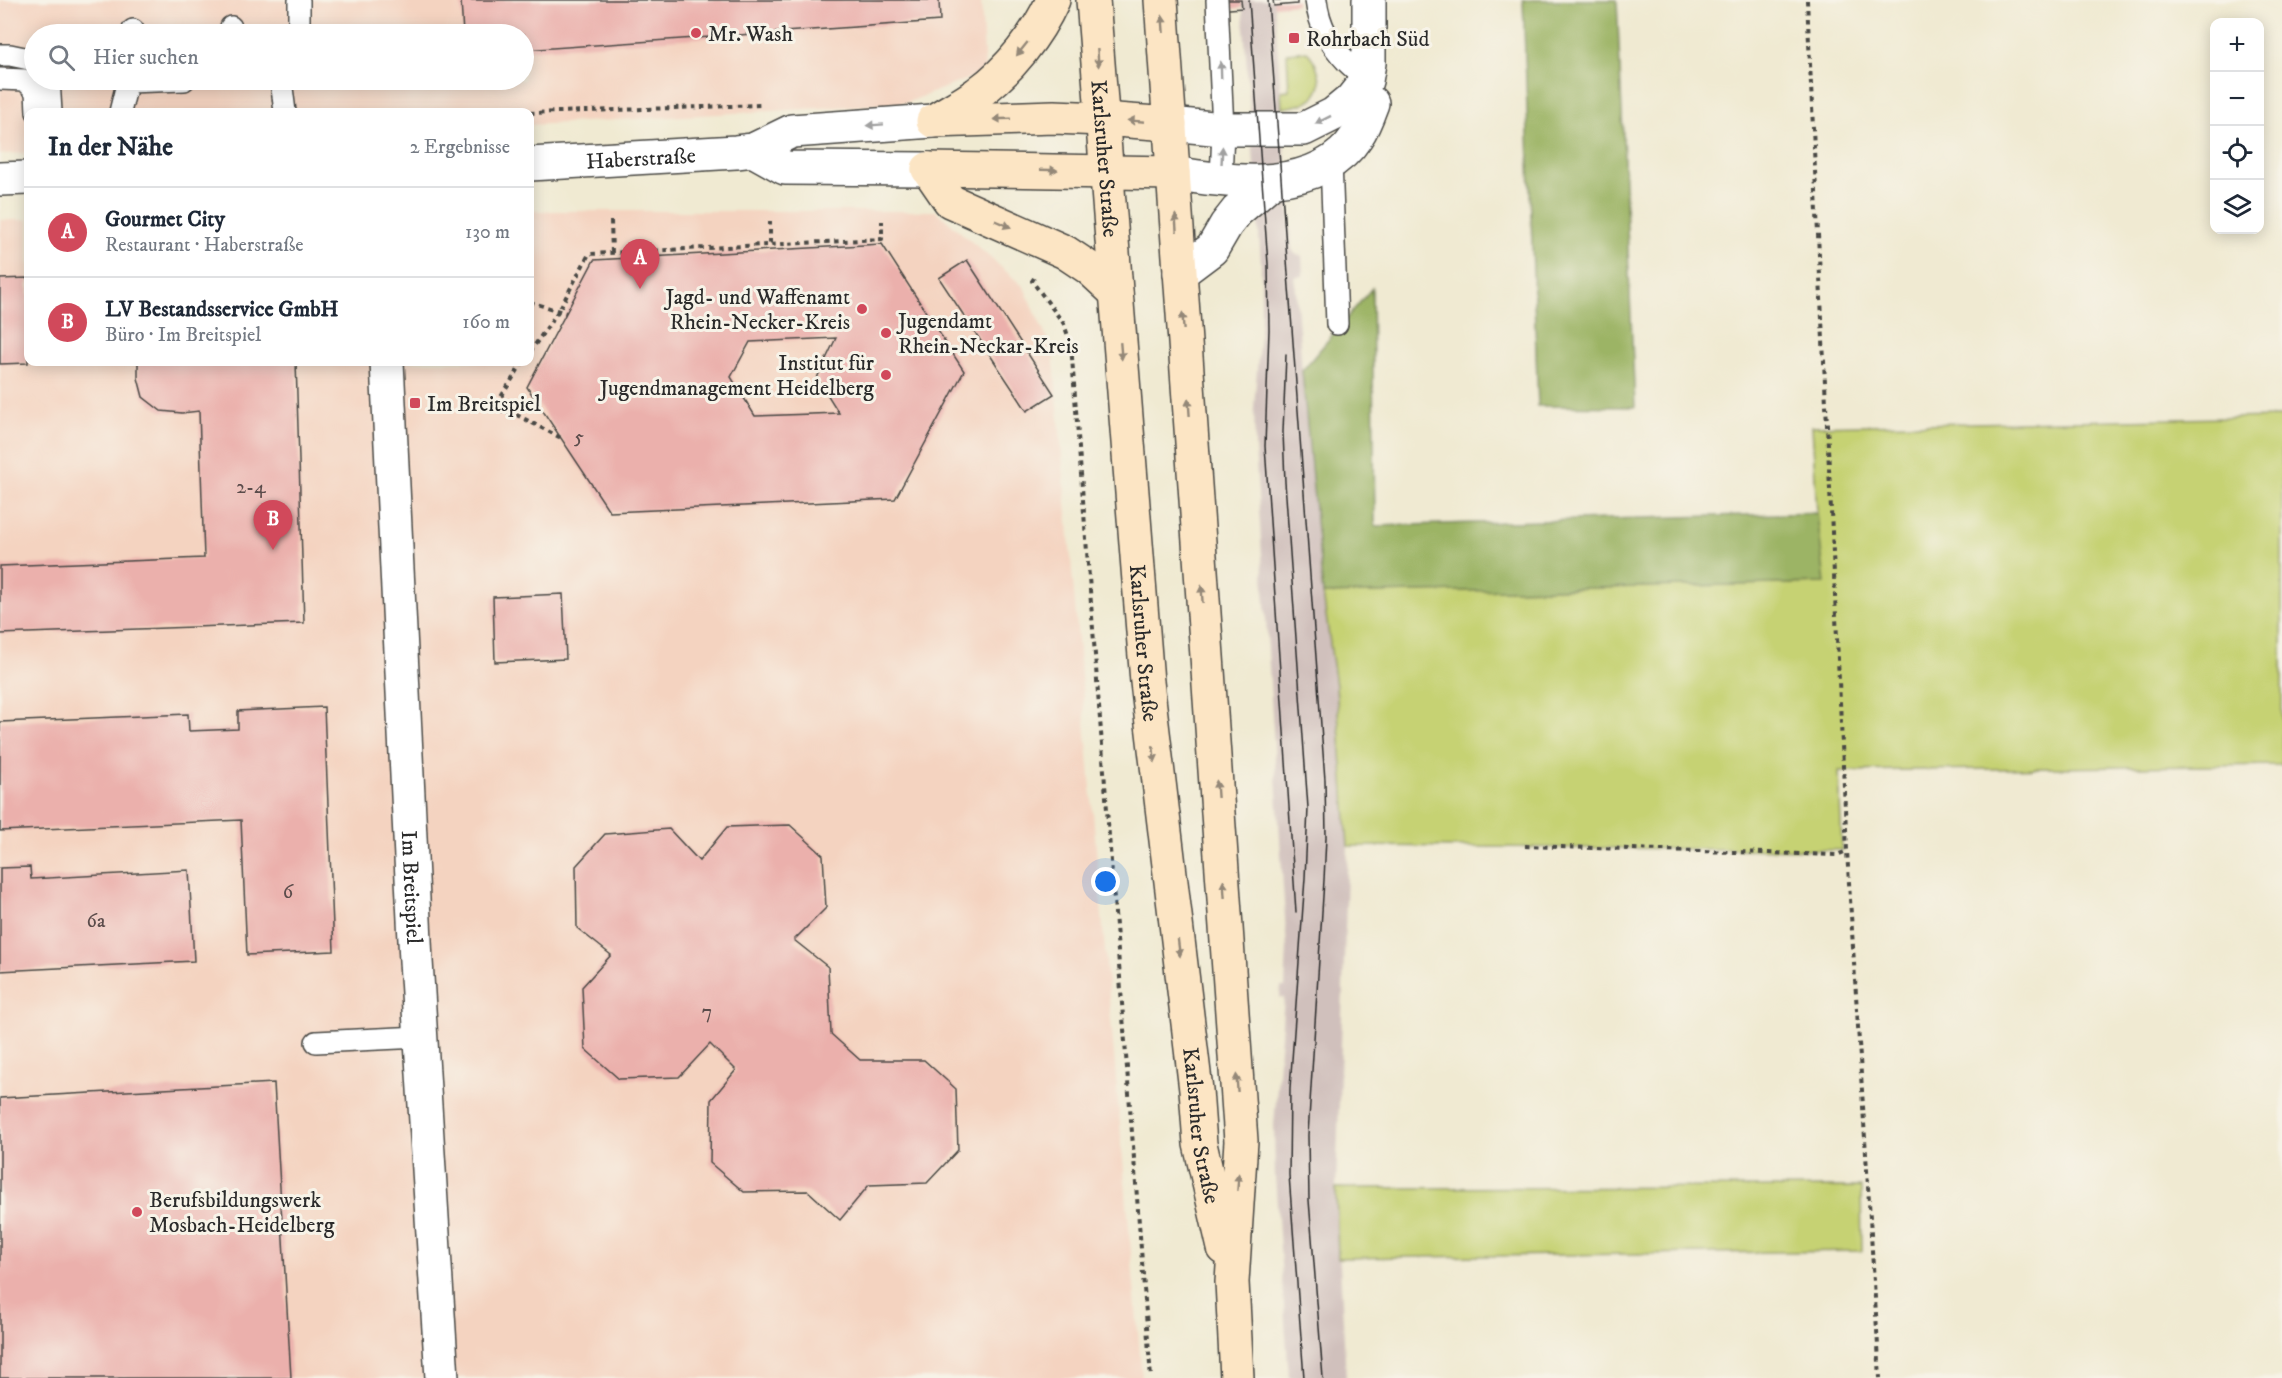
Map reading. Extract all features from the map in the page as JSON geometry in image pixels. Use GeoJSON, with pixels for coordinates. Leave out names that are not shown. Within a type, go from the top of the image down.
{"type":"FeatureCollection","features":[{"type":"Feature","properties":{"kind":"main road"},"geometry":{"type":"LineString","coordinates":[[933,121],[979,93],[1007,68],[1044,21],[1053,0]]}},
{"type":"Feature","properties":{"kind":"main road","name":"Karlsruher Straße"},"geometry":{"type":"LineString","coordinates":[[1093,0],[1147,682],[1157,777],[1192,1056],[1200,1144],[1232,1282]]}},
{"type":"Feature","properties":{"kind":"main road","name":"Karlsruher Straße"},"geometry":{"type":"LineString","coordinates":[[1161,0],[1241,1142],[1232,1282],[1237,1378]]}},
{"type":"Feature","properties":{"kind":"main road"},"geometry":{"type":"LineString","coordinates":[[933,121],[1054,117],[1170,124]]}},
{"type":"Feature","properties":{"kind":"main road"},"geometry":{"type":"LineString","coordinates":[[928,170],[1173,173]]}},
{"type":"Feature","properties":{"kind":"main road"},"geometry":{"type":"LineString","coordinates":[[928,170],[950,201],[1065,252],[1089,268],[1116,293]]}},
{"type":"Feature","properties":{"kind":"street"},"geometry":{"type":"LineString","coordinates":[[1173,173],[1221,181],[1272,181],[1294,177],[1324,165],[1344,151],[1356,138],[1369,92],[1369,0]]}},
{"type":"Feature","properties":{"kind":"street"},"geometry":{"type":"LineString","coordinates":[[1170,124],[1223,129],[1304,129],[1334,114],[1350,100],[1369,92]]}},
{"type":"Feature","properties":{"kind":"street","name":"Haberstraße"},"geometry":{"type":"LineString","coordinates":[[534,164],[753,150],[792,131],[933,121]]}},
{"type":"Feature","properties":{"kind":"street"},"geometry":{"type":"LineString","coordinates":[[753,150],[785,168],[928,170]]}},
{"type":"Feature","properties":{"kind":"street"},"geometry":{"type":"LineString","coordinates":[[0,179],[24,178]]}},
{"type":"Feature","properties":{"kind":"street"},"geometry":{"type":"LineString","coordinates":[[1180,273],[1212,249],[1232,218],[1272,181]]}},
{"type":"Feature","properties":{"kind":"street","name":"Im Breitspiel"},"geometry":{"type":"LineString","coordinates":[[387,366],[420,1037],[442,1378]]}},
{"type":"Feature","properties":{"kind":"lane"},"geometry":{"type":"LineString","coordinates":[[299,0],[299,24]]}},
{"type":"Feature","properties":{"kind":"lane"},"geometry":{"type":"LineString","coordinates":[[1217,0],[1223,129],[1221,181]]}},
{"type":"Feature","properties":{"kind":"lane"},"geometry":{"type":"LineString","coordinates":[[1316,0],[1320,23],[1326,35],[1369,92]]}},
{"type":"Feature","properties":{"kind":"lane"},"geometry":{"type":"LineString","coordinates":[[0,55],[10,54],[24,58]]}},
{"type":"Feature","properties":{"kind":"lane"},"geometry":{"type":"LineString","coordinates":[[0,79],[24,80]]}},
{"type":"Feature","properties":{"kind":"lane"},"geometry":{"type":"LineString","coordinates":[[35,90],[37,108]]}},
{"type":"Feature","properties":{"kind":"lane"},"geometry":{"type":"LineString","coordinates":[[50,90],[51,108]]}},
{"type":"Feature","properties":{"kind":"lane"},"geometry":{"type":"LineString","coordinates":[[121,108],[126,90]]}},
{"type":"Feature","properties":{"kind":"lane"},"geometry":{"type":"LineString","coordinates":[[282,90],[284,108]]}},
{"type":"Feature","properties":{"kind":"lane"},"geometry":{"type":"LineString","coordinates":[[1324,165],[1337,324]]}},
{"type":"Feature","properties":{"kind":"lane"},"geometry":{"type":"LineString","coordinates":[[315,1042],[420,1037]]}},
{"type":"Feature","properties":{"kind":"path"},"geometry":{"type":"LineString","coordinates":[[1807,0],[1847,851],[1880,1378]]}},
{"type":"Feature","properties":{"kind":"path"},"geometry":{"type":"LineString","coordinates":[[534,113],[762,104]]}},
{"type":"Feature","properties":{"kind":"path"},"geometry":{"type":"LineString","coordinates":[[611,222],[612,253]]}},
{"type":"Feature","properties":{"kind":"path"},"geometry":{"type":"LineString","coordinates":[[770,222],[770,245]]}},
{"type":"Feature","properties":{"kind":"path"},"geometry":{"type":"LineString","coordinates":[[534,346],[558,310],[589,254],[882,239],[882,222]]}},
{"type":"Feature","properties":{"kind":"path"},"geometry":{"type":"LineString","coordinates":[[1047,243],[1032,281],[1064,324],[1071,345],[1151,1378]]}},
{"type":"Feature","properties":{"kind":"path"},"geometry":{"type":"LineString","coordinates":[[534,303],[566,313]]}},
{"type":"Feature","properties":{"kind":"path"},"geometry":{"type":"LineString","coordinates":[[520,366],[499,400],[503,413],[515,414],[561,438]]}},
{"type":"Feature","properties":{"kind":"path"},"geometry":{"type":"LineString","coordinates":[[1525,846],[1837,855],[1847,851]]}},
{"type":"Feature","properties":{"kind":"shaded area"},"geometry":{"type":"Polygon","coordinates":[[[0,0],[981,0],[985,72],[906,103],[534,125],[534,108],[24,108],[24,153],[0,154],[0,0]]]}},
{"type":"Feature","properties":{"kind":"shaded area"},"geometry":{"type":"Polygon","coordinates":[[[1242,0],[1274,0],[1292,249],[1295,254],[1302,256],[1303,276],[1295,277],[1302,371],[1323,594],[1336,686],[1348,846],[1336,1188],[1346,1378],[1289,1378],[1275,1176],[1274,1125],[1284,998],[1280,997],[1281,987],[1285,987],[1287,949],[1255,446],[1254,407],[1261,319],[1261,262],[1242,0]]]}},
{"type":"Feature","properties":{"kind":"shaded area"},"geometry":{"type":"Polygon","coordinates":[[[534,211],[936,211],[1024,287],[1053,352],[1142,1378],[0,1378],[0,220],[24,220],[24,366],[534,366],[534,211]]]}},
{"type":"Feature","properties":{"kind":"green space"},"geometry":{"type":"Polygon","coordinates":[[[1523,0],[1617,0],[1635,407],[1538,406],[1523,0]]]}},
{"type":"Feature","properties":{"kind":"green space"},"geometry":{"type":"Polygon","coordinates":[[[1307,51],[1320,78],[1318,92],[1303,103],[1282,108],[1281,91],[1289,90],[1287,53],[1307,51]]]}},
{"type":"Feature","properties":{"kind":"green space"},"geometry":{"type":"Polygon","coordinates":[[[1372,288],[1375,526],[1817,513],[1825,583],[1323,594],[1302,371],[1372,288]]]}},
{"type":"Feature","properties":{"kind":"green space"},"geometry":{"type":"Polygon","coordinates":[[[2282,417],[2282,765],[1839,771],[1842,850],[1348,846],[1336,686],[1323,594],[1824,583],[1812,426],[2282,417]]]}},
{"type":"Feature","properties":{"kind":"green space"},"geometry":{"type":"Polygon","coordinates":[[[1861,1187],[1862,1251],[1338,1258],[1336,1188],[1861,1187]]]}},
{"type":"Feature","properties":{"kind":"building","name":"Mr. Wash"},"geometry":{"type":"Polygon","coordinates":[[[461,0],[939,0],[940,21],[534,49],[534,24],[462,24],[461,0]]]}},
{"type":"Feature","properties":{"kind":"building"},"geometry":{"type":"Polygon","coordinates":[[[1217,0],[1241,0],[1242,8],[1217,10],[1217,0]]]}},
{"type":"Feature","properties":{"kind":"building"},"geometry":{"type":"Polygon","coordinates":[[[1273,0],[1297,0],[1297,4],[1274,6],[1273,0]]]}},
{"type":"Feature","properties":{"kind":"building"},"geometry":{"type":"Polygon","coordinates":[[[882,244],[964,371],[895,499],[610,512],[527,387],[594,260],[882,244]],[[836,338],[750,342],[731,377],[755,416],[839,413],[817,378],[836,338]]]}},
{"type":"Feature","properties":{"kind":"building"},"geometry":{"type":"Polygon","coordinates":[[[967,260],[1054,394],[1027,411],[939,278],[967,260]]]}},
{"type":"Feature","properties":{"kind":"building"},"geometry":{"type":"Polygon","coordinates":[[[24,278],[24,363],[0,364],[0,279],[24,278]]]}},
{"type":"Feature","properties":{"kind":"building"},"geometry":{"type":"Polygon","coordinates":[[[138,366],[296,366],[304,623],[0,634],[0,566],[204,558],[199,411],[182,413],[161,411],[143,397],[138,378],[138,366]]]}},
{"type":"Feature","properties":{"kind":"building"},"geometry":{"type":"Polygon","coordinates":[[[563,594],[566,659],[495,662],[493,597],[563,594]]]}},
{"type":"Feature","properties":{"kind":"building"},"geometry":{"type":"Polygon","coordinates":[[[324,707],[334,951],[247,955],[241,820],[0,831],[0,722],[188,714],[189,731],[238,729],[238,711],[324,707]]]}},
{"type":"Feature","properties":{"kind":"building"},"geometry":{"type":"Polygon","coordinates":[[[790,825],[823,855],[826,908],[794,940],[828,967],[831,1034],[860,1060],[924,1060],[956,1089],[958,1150],[927,1183],[869,1185],[840,1220],[808,1191],[744,1192],[710,1163],[711,1100],[736,1070],[710,1044],[679,1077],[619,1079],[585,1049],[582,987],[611,955],[577,928],[576,866],[605,834],[669,829],[699,861],[727,827],[790,825]]]}},
{"type":"Feature","properties":{"kind":"building"},"geometry":{"type":"Polygon","coordinates":[[[30,867],[31,879],[189,870],[194,961],[0,971],[0,868],[30,867]]]}},
{"type":"Feature","properties":{"kind":"building"},"geometry":{"type":"Polygon","coordinates":[[[274,1083],[291,1378],[0,1378],[0,1098],[274,1083]]]}},
{"type":"Feature","properties":{"kind":"tram line"},"geometry":{"type":"LineString","coordinates":[[1249,0],[1268,264],[1269,330],[1265,446],[1296,912]]}},
{"type":"Feature","properties":{"kind":"tram line"},"geometry":{"type":"LineString","coordinates":[[1268,0],[1325,780],[1324,880],[1308,1135],[1309,1200],[1323,1378]]}},
{"type":"Feature","properties":{"kind":"tram line"},"geometry":{"type":"LineString","coordinates":[[1286,354],[1283,432],[1285,482],[1308,808],[1290,1088],[1289,1175],[1304,1378]]}},
{"type":"Feature","properties":{"kind":"place","name":"Mr. Wash"},"geometry":{"type":"Point","coordinates":[696,33]}},
{"type":"Feature","properties":{"kind":"place","name":"Rohrbach Süd"},"geometry":{"type":"Point","coordinates":[1294,38]}},
{"type":"Feature","properties":{"kind":"place","name":"Gourmet City"},"geometry":{"type":"Point","coordinates":[640,289]}},
{"type":"Feature","properties":{"kind":"place","name":"Jagd- und Waffenamt Rhein-Necker-Kreis"},"geometry":{"type":"Point","coordinates":[862,309]}},
{"type":"Feature","properties":{"kind":"place","name":"Jugendamt Rhein-Neckar-Kreis"},"geometry":{"type":"Point","coordinates":[886,333]}},
{"type":"Feature","properties":{"kind":"place","name":"Institut für Jugendmanagement Heidelberg"},"geometry":{"type":"Point","coordinates":[886,375]}},
{"type":"Feature","properties":{"kind":"place","name":"Im Breitspiel"},"geometry":{"type":"Point","coordinates":[415,403]}},
{"type":"Feature","properties":{"kind":"place","name":"LV Bestandsservice GmbH"},"geometry":{"type":"Point","coordinates":[273,550]}},
{"type":"Feature","properties":{"kind":"place","name":"Berufsbildungswerk Mosbach-Heidelberg"},"geometry":{"type":"Point","coordinates":[137,1212]}}]}
